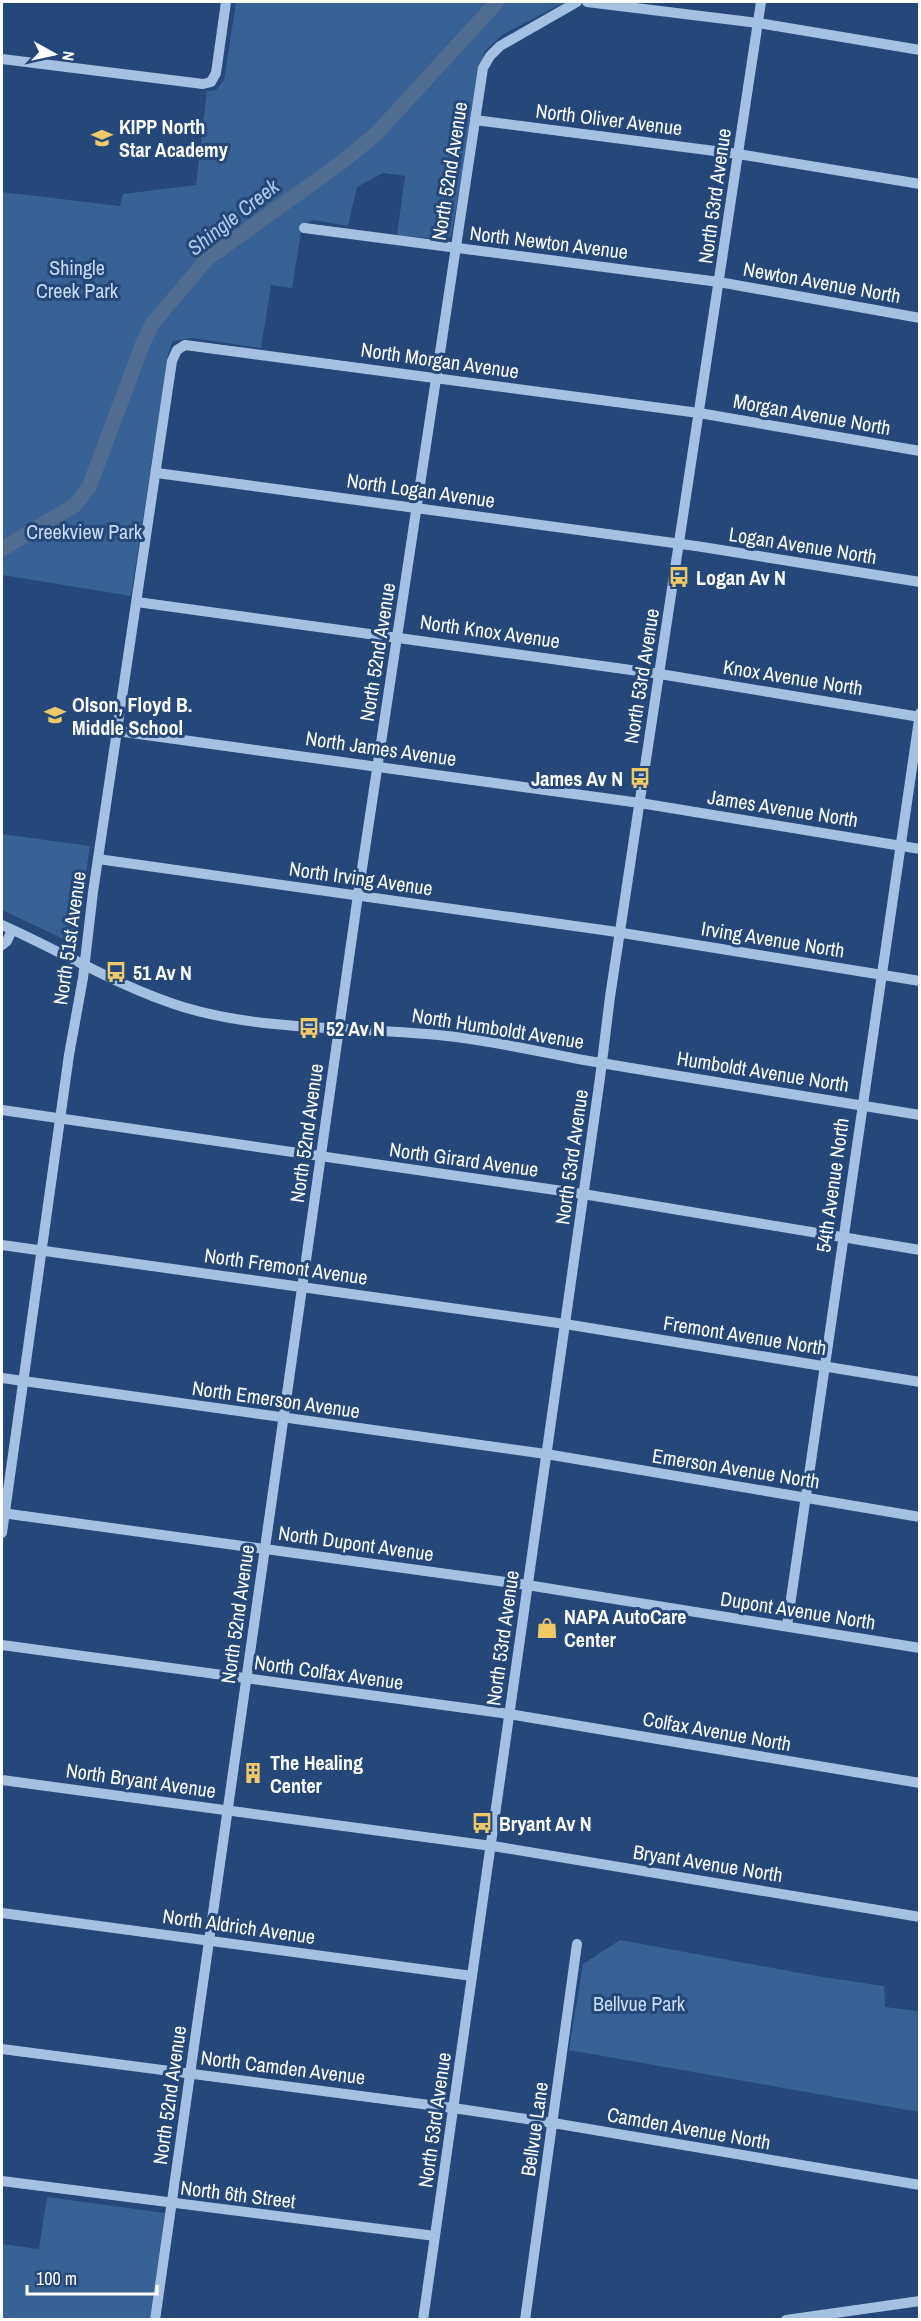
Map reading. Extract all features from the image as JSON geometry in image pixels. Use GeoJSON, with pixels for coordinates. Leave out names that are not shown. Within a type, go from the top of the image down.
{"type":"FeatureCollection","features":[{"type":"Feature","properties":{"kind":"street"},"geometry":{"type":"LineString","coordinates":[[2,59],[185,83],[211,82],[216,72],[226,2]]}},
{"type":"Feature","properties":{"kind":"street","name":"North 52nd Avenue"},"geometry":{"type":"LineString","coordinates":[[155,2319],[377,765],[483,68],[490,56],[510,39],[577,2]]}},
{"type":"Feature","properties":{"kind":"street"},"geometry":{"type":"LineString","coordinates":[[586,2],[758,23],[920,50]]}},
{"type":"Feature","properties":{"kind":"street","name":"North 53rd Avenue"},"geometry":{"type":"LineString","coordinates":[[423,2319],[620,932],[761,2]]}},
{"type":"Feature","properties":{"kind":"street","name":"North Oliver Avenue"},"geometry":{"type":"LineString","coordinates":[[475,120],[738,154],[920,184]]}},
{"type":"Feature","properties":{"kind":"street","name":"North Newton Avenue"},"geometry":{"type":"LineString","coordinates":[[304,228],[719,282]]}},
{"type":"Feature","properties":{"kind":"street","name":"Newton Avenue North"},"geometry":{"type":"LineString","coordinates":[[719,282],[920,318]]}},
{"type":"Feature","properties":{"kind":"street","name":"North Morgan Avenue"},"geometry":{"type":"LineString","coordinates":[[177,350],[185,345],[699,413]]}},
{"type":"Feature","properties":{"kind":"street","name":"North 51st Avenue"},"geometry":{"type":"LineString","coordinates":[[2,1533],[3,1513],[24,1381],[98,859],[172,361],[177,350]]}},
{"type":"Feature","properties":{"kind":"street","name":"Morgan Avenue North"},"geometry":{"type":"LineString","coordinates":[[699,413],[920,452]]}},
{"type":"Feature","properties":{"kind":"street","name":"North Logan Avenue"},"geometry":{"type":"LineString","coordinates":[[157,473],[680,544]]}},
{"type":"Feature","properties":{"kind":"street","name":"Logan Avenue North"},"geometry":{"type":"LineString","coordinates":[[680,544],[920,582]]}},
{"type":"Feature","properties":{"kind":"street","name":"North Knox Avenue"},"geometry":{"type":"LineString","coordinates":[[137,602],[398,636],[660,674]]}},
{"type":"Feature","properties":{"kind":"street","name":"Knox Avenue North"},"geometry":{"type":"LineString","coordinates":[[660,674],[919,715]]}},
{"type":"Feature","properties":{"kind":"street","name":"54th Avenue North"},"geometry":{"type":"LineString","coordinates":[[787,1626],[919,715]]}},
{"type":"Feature","properties":{"kind":"street","name":"North James Avenue"},"geometry":{"type":"LineString","coordinates":[[117,731],[640,803]]}},
{"type":"Feature","properties":{"kind":"street","name":"James Avenue North"},"geometry":{"type":"LineString","coordinates":[[640,803],[920,849]]}},
{"type":"Feature","properties":{"kind":"street","name":"North Irving Avenue"},"geometry":{"type":"LineString","coordinates":[[98,859],[620,932]]}},
{"type":"Feature","properties":{"kind":"street","name":"North Humboldt Avenue"},"geometry":{"type":"LineString","coordinates":[[2,945],[7,940],[7,928],[109,979],[185,1008],[224,1017],[264,1023],[410,1031],[468,1038],[601,1063]]}},
{"type":"Feature","properties":{"kind":"street","name":"Irving Avenue North"},"geometry":{"type":"LineString","coordinates":[[620,932],[920,981]]}},
{"type":"Feature","properties":{"kind":"street","name":"Humboldt Avenue North"},"geometry":{"type":"LineString","coordinates":[[601,1063],[920,1115]]}},
{"type":"Feature","properties":{"kind":"street","name":"North Girard Avenue"},"geometry":{"type":"LineString","coordinates":[[2,1110],[583,1194],[920,1250]]}},
{"type":"Feature","properties":{"kind":"street","name":"North Fremont Avenue"},"geometry":{"type":"LineString","coordinates":[[2,1245],[565,1324]]}},
{"type":"Feature","properties":{"kind":"street","name":"Fremont Avenue North"},"geometry":{"type":"LineString","coordinates":[[565,1324],[920,1382]]}},
{"type":"Feature","properties":{"kind":"street","name":"North Emerson Avenue"},"geometry":{"type":"LineString","coordinates":[[2,1378],[546,1454]]}},
{"type":"Feature","properties":{"kind":"street","name":"Emerson Avenue North"},"geometry":{"type":"LineString","coordinates":[[546,1454],[920,1517]]}},
{"type":"Feature","properties":{"kind":"street","name":"North Dupont Avenue"},"geometry":{"type":"LineString","coordinates":[[3,1513],[527,1585]]}},
{"type":"Feature","properties":{"kind":"street","name":"Dupont Avenue North"},"geometry":{"type":"LineString","coordinates":[[527,1585],[920,1648]]}},
{"type":"Feature","properties":{"kind":"street","name":"North Colfax Avenue"},"geometry":{"type":"LineString","coordinates":[[2,1645],[509,1714]]}},
{"type":"Feature","properties":{"kind":"street","name":"Colfax Avenue North"},"geometry":{"type":"LineString","coordinates":[[509,1714],[920,1783]]}},
{"type":"Feature","properties":{"kind":"street","name":"North Bryant Avenue"},"geometry":{"type":"LineString","coordinates":[[2,1779],[490,1846]]}},
{"type":"Feature","properties":{"kind":"street","name":"Bryant Avenue North"},"geometry":{"type":"LineString","coordinates":[[490,1846],[920,1917]]}},
{"type":"Feature","properties":{"kind":"street","name":"North Aldrich Avenue"},"geometry":{"type":"LineString","coordinates":[[2,1913],[472,1976]]}},
{"type":"Feature","properties":{"kind":"street","name":"Bellvue Lane"},"geometry":{"type":"LineString","coordinates":[[525,2319],[577,1944]]}},
{"type":"Feature","properties":{"kind":"street","name":"North Camden Avenue"},"geometry":{"type":"LineString","coordinates":[[2,2049],[452,2109]]}},
{"type":"Feature","properties":{"kind":"street","name":"Camden Avenue North"},"geometry":{"type":"LineString","coordinates":[[452,2109],[553,2123],[920,2185]]}},
{"type":"Feature","properties":{"kind":"street","name":"North 6th Street"},"geometry":{"type":"LineString","coordinates":[[2,2181],[435,2236]]}},
{"type":"Feature","properties":{"kind":"street"},"geometry":{"type":"LineString","coordinates":[[786,2319],[920,2301]]}},
{"type":"Feature","properties":{"kind":"green space"},"geometry":{"type":"Polygon","coordinates":[[[236,2],[565,2],[502,35],[484,52],[451,236],[446,240],[397,235],[405,176],[383,173],[357,187],[348,226],[312,220],[302,226],[292,288],[271,285],[261,348],[191,338],[173,341],[168,355],[131,596],[2,575],[2,192],[120,206],[123,194],[196,185],[207,91],[216,90],[224,80],[236,2]]]}},
{"type":"Feature","properties":{"kind":"green space"},"geometry":{"type":"Polygon","coordinates":[[[2,834],[90,846],[74,942],[2,910],[2,834]]]}},
{"type":"Feature","properties":{"kind":"green space","name":"Bellvue Park"},"geometry":{"type":"Polygon","coordinates":[[[620,1940],[816,1976],[884,1986],[885,2007],[919,2011],[919,2112],[569,2050],[583,1964],[620,1940]]]}},
{"type":"Feature","properties":{"kind":"green space"},"geometry":{"type":"Polygon","coordinates":[[[47,2197],[165,2213],[150,2319],[2,2319],[2,2244],[39,2249],[47,2197]]]}},
{"type":"Feature","properties":{"kind":"waterway","name":"Shingle Creek"},"geometry":{"type":"LineString","coordinates":[[2,549],[75,505],[89,487],[143,343],[153,323],[207,259],[342,162],[376,134],[497,2]]}},
{"type":"Feature","properties":{"kind":"place","name":"KIPP North Star Academy"},"geometry":{"type":"Point","coordinates":[102,138]}},
{"type":"Feature","properties":{"kind":"place","name":"Logan Av N"},"geometry":{"type":"Point","coordinates":[679,577]}},
{"type":"Feature","properties":{"kind":"place","name":"Olson, Floyd B. Middle School"},"geometry":{"type":"Point","coordinates":[55,715]}},
{"type":"Feature","properties":{"kind":"place","name":"James Av N"},"geometry":{"type":"Point","coordinates":[640,778]}},
{"type":"Feature","properties":{"kind":"place","name":"51 Av N"},"geometry":{"type":"Point","coordinates":[116,972]}},
{"type":"Feature","properties":{"kind":"place","name":"52 Av N"},"geometry":{"type":"Point","coordinates":[309,1028]}},
{"type":"Feature","properties":{"kind":"place","name":"NAPA AutoCare Center"},"geometry":{"type":"Point","coordinates":[547,1628]}},
{"type":"Feature","properties":{"kind":"place","name":"The Healing Center"},"geometry":{"type":"Point","coordinates":[253,1773]}},
{"type":"Feature","properties":{"kind":"place","name":"Bryant Av N"},"geometry":{"type":"Point","coordinates":[482,1823]}},
{"type":"Feature","properties":{"kind":"park label","name":"Shingle Creek Park"},"geometry":{"type":"Point","coordinates":[77,278]}},
{"type":"Feature","properties":{"kind":"park label","name":"Creekview Park"},"geometry":{"type":"Point","coordinates":[84,531]}}]}
